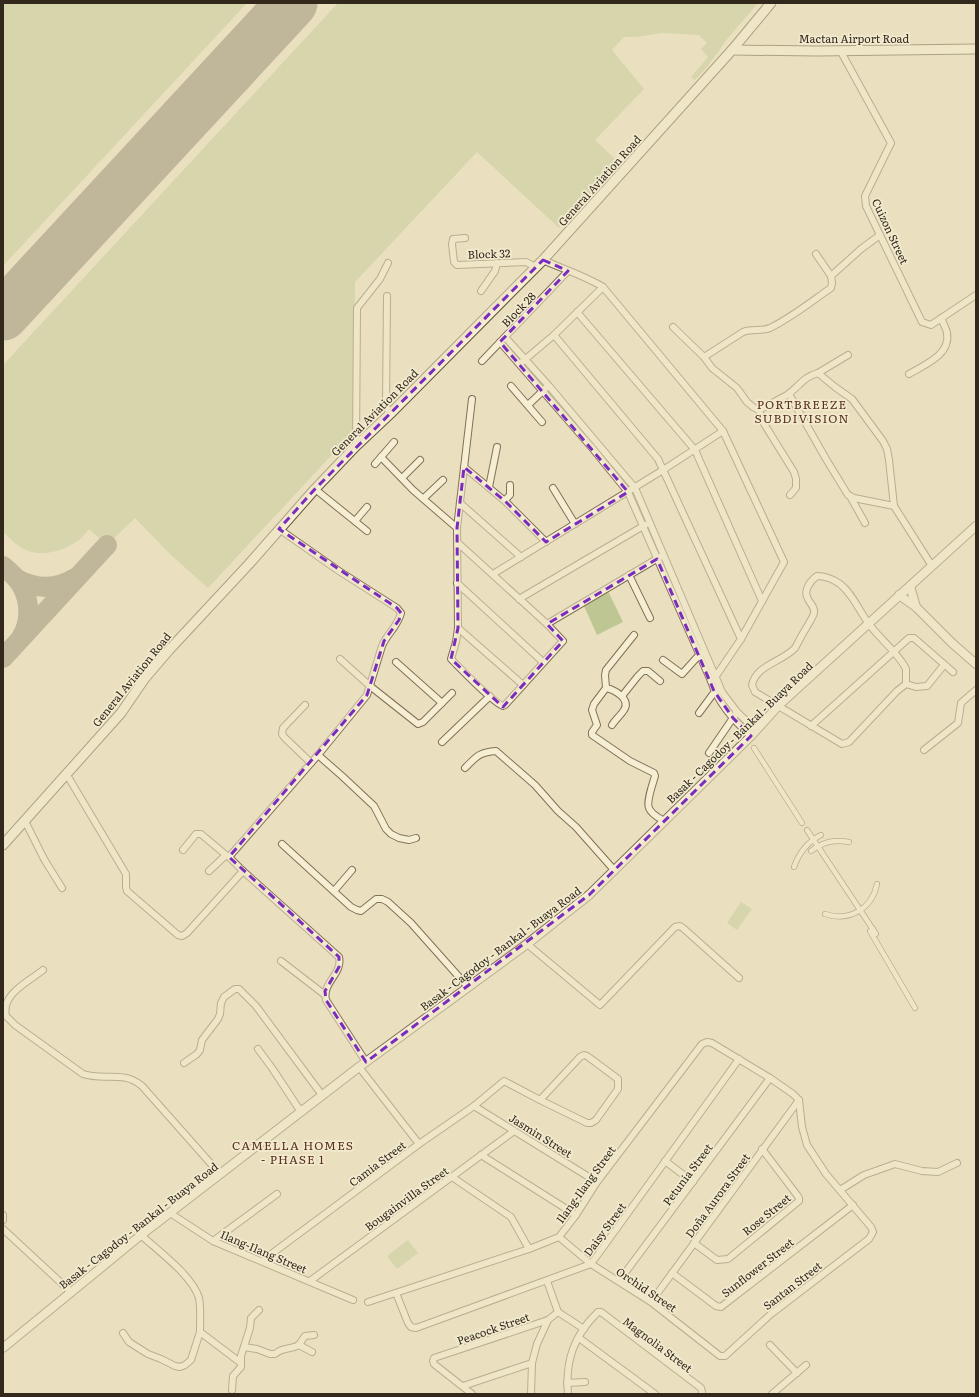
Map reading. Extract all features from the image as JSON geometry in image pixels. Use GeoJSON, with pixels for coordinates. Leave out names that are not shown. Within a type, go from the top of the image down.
{"type":"FeatureCollection","features":[{"type":"Feature","properties":{"kind":"main road","name":"General Aviation Road"},"geometry":{"type":"LineString","coordinates":[[3,846],[121,713],[145,678],[169,650],[249,564],[315,489],[356,446],[390,414],[543,260],[732,50],[771,3]]}},
{"type":"Feature","properties":{"kind":"main road","name":"Mactan Airport Road"},"geometry":{"type":"LineString","coordinates":[[732,50],[976,49]]}},
{"type":"Feature","properties":{"kind":"street","name":"Cuizon Street"},"geometry":{"type":"LineString","coordinates":[[840,50],[891,143],[865,196],[866,206],[922,322],[931,325],[976,295]]}},
{"type":"Feature","properties":{"kind":"street"},"geometry":{"type":"LineString","coordinates":[[831,276],[860,249],[880,235]]}},
{"type":"Feature","properties":{"kind":"street","name":"Block 32"},"geometry":{"type":"LineString","coordinates":[[465,238],[453,240],[454,262],[456,265],[526,262],[536,267]]}},
{"type":"Feature","properties":{"kind":"street"},"geometry":{"type":"LineString","coordinates":[[704,357],[748,330],[763,331],[778,324],[831,288],[831,276],[816,254]]}},
{"type":"Feature","properties":{"kind":"street"},"geometry":{"type":"LineString","coordinates":[[543,260],[591,280],[603,287],[724,431],[784,562],[741,639],[716,676],[711,680]]}},
{"type":"Feature","properties":{"kind":"street"},"geometry":{"type":"LineString","coordinates":[[356,446],[357,308],[380,279],[388,263]]}},
{"type":"Feature","properties":{"kind":"street"},"geometry":{"type":"LineString","coordinates":[[481,291],[496,271],[498,264]]}},
{"type":"Feature","properties":{"kind":"street","name":"Block 28"},"geometry":{"type":"LineString","coordinates":[[482,361],[568,271]]}},
{"type":"Feature","properties":{"kind":"street"},"geometry":{"type":"LineString","coordinates":[[520,365],[554,335],[603,287]]}},
{"type":"Feature","properties":{"kind":"street"},"geometry":{"type":"LineString","coordinates":[[387,296],[386,406],[390,414]]}},
{"type":"Feature","properties":{"kind":"street"},"geometry":{"type":"LineString","coordinates":[[577,312],[695,450],[762,601]]}},
{"type":"Feature","properties":{"kind":"street"},"geometry":{"type":"LineString","coordinates":[[909,374],[936,358],[946,346],[948,340],[947,332],[941,318]]}},
{"type":"Feature","properties":{"kind":"street"},"geometry":{"type":"LineString","coordinates":[[673,327],[704,357],[712,368],[737,388],[752,407],[759,410],[763,422],[794,472],[796,488],[790,495]]}},
{"type":"Feature","properties":{"kind":"street"},"geometry":{"type":"LineString","coordinates":[[554,335],[658,459],[741,639]]}},
{"type":"Feature","properties":{"kind":"street"},"geometry":{"type":"LineString","coordinates":[[503,340],[526,360],[635,488],[719,686],[754,733]]}},
{"type":"Feature","properties":{"kind":"street"},"geometry":{"type":"LineString","coordinates":[[503,340],[520,365],[628,492],[642,527],[711,680],[714,691],[733,718],[754,733]]}},
{"type":"Feature","properties":{"kind":"street"},"geometry":{"type":"LineString","coordinates":[[759,410],[789,394],[812,374],[818,373],[848,355]]}},
{"type":"Feature","properties":{"kind":"street"},"geometry":{"type":"LineString","coordinates":[[818,373],[852,399],[883,441],[887,449],[889,460],[894,506],[932,566]]}},
{"type":"Feature","properties":{"kind":"street"},"geometry":{"type":"LineString","coordinates":[[511,386],[542,422]]}},
{"type":"Feature","properties":{"kind":"street"},"geometry":{"type":"LineString","coordinates":[[528,405],[549,386]]}},
{"type":"Feature","properties":{"kind":"street"},"geometry":{"type":"LineString","coordinates":[[789,394],[826,460],[846,493],[850,496],[865,523]]}},
{"type":"Feature","properties":{"kind":"street"},"geometry":{"type":"LineString","coordinates":[[458,543],[547,624],[563,641],[503,706],[490,696],[452,659],[458,628],[457,528],[472,399]]}},
{"type":"Feature","properties":{"kind":"street"},"geometry":{"type":"LineString","coordinates":[[581,435],[586,430]]}},
{"type":"Feature","properties":{"kind":"street"},"geometry":{"type":"LineString","coordinates":[[493,574],[635,488],[724,431]]}},
{"type":"Feature","properties":{"kind":"street"},"geometry":{"type":"LineString","coordinates":[[375,464],[394,442]]}},
{"type":"Feature","properties":{"kind":"street"},"geometry":{"type":"LineString","coordinates":[[593,450],[599,444]]}},
{"type":"Feature","properties":{"kind":"street"},"geometry":{"type":"LineString","coordinates":[[489,487],[497,447]]}},
{"type":"Feature","properties":{"kind":"street"},"geometry":{"type":"LineString","coordinates":[[381,457],[457,528]]}},
{"type":"Feature","properties":{"kind":"street"},"geometry":{"type":"LineString","coordinates":[[402,478],[420,460]]}},
{"type":"Feature","properties":{"kind":"street"},"geometry":{"type":"LineString","coordinates":[[464,467],[505,500],[546,542]]}},
{"type":"Feature","properties":{"kind":"street"},"geometry":{"type":"LineString","coordinates":[[424,498],[443,480]]}},
{"type":"Feature","properties":{"kind":"street"},"geometry":{"type":"LineString","coordinates":[[505,500],[510,495],[510,485]]}},
{"type":"Feature","properties":{"kind":"street"},"geometry":{"type":"LineString","coordinates":[[552,488],[575,524]]}},
{"type":"Feature","properties":{"kind":"street"},"geometry":{"type":"LineString","coordinates":[[315,489],[367,531]]}},
{"type":"Feature","properties":{"kind":"street"},"geometry":{"type":"LineString","coordinates":[[850,496],[894,506]]}},
{"type":"Feature","properties":{"kind":"street"},"geometry":{"type":"LineString","coordinates":[[460,502],[521,557]]}},
{"type":"Feature","properties":{"kind":"street"},"geometry":{"type":"LineString","coordinates":[[355,521],[367,507]]}},
{"type":"Feature","properties":{"kind":"street"},"geometry":{"type":"LineString","coordinates":[[519,599],[650,523]]}},
{"type":"Feature","properties":{"kind":"street","name":"Basak - Cagodoy - Bankal - Buaya Road"},"geometry":{"type":"LineString","coordinates":[[3,1348],[141,1235],[322,1095],[527,944],[589,895],[754,733],[779,705],[976,526]]}},
{"type":"Feature","properties":{"kind":"street"},"geometry":{"type":"LineString","coordinates":[[209,871],[228,856],[318,755],[367,695],[384,641],[399,620],[401,613],[397,608],[339,571],[279,529]]}},
{"type":"Feature","properties":{"kind":"street"},"geometry":{"type":"LineString","coordinates":[[547,624],[663,556]]}},
{"type":"Feature","properties":{"kind":"street"},"geometry":{"type":"LineString","coordinates":[[629,575],[650,618]]}},
{"type":"Feature","properties":{"kind":"street"},"geometry":{"type":"LineString","coordinates":[[817,576],[831,578],[840,584],[869,624],[906,667],[906,684],[896,691],[849,742],[842,744],[755,692],[752,682],[756,675],[764,667],[774,663],[794,648],[814,613],[813,605],[807,599],[806,593],[808,585],[817,576]]}},
{"type":"Feature","properties":{"kind":"street"},"geometry":{"type":"LineString","coordinates":[[457,583],[543,662]]}},
{"type":"Feature","properties":{"kind":"street"},"geometry":{"type":"LineString","coordinates":[[910,586],[916,607]]}},
{"type":"Feature","properties":{"kind":"street"},"geometry":{"type":"LineString","coordinates":[[899,595],[916,607],[952,643],[976,664]]}},
{"type":"Feature","properties":{"kind":"street"},"geometry":{"type":"LineString","coordinates":[[458,628],[523,685]]}},
{"type":"Feature","properties":{"kind":"street"},"geometry":{"type":"LineString","coordinates":[[634,635],[606,670],[604,675],[606,688],[594,704],[592,710],[597,725],[592,732],[592,735],[630,761],[654,773],[655,776],[648,802],[648,808],[653,814],[664,821]]}},
{"type":"Feature","properties":{"kind":"street"},"geometry":{"type":"LineString","coordinates":[[811,726],[909,638],[914,638],[953,672]]}},
{"type":"Feature","properties":{"kind":"street"},"geometry":{"type":"LineString","coordinates":[[663,660],[682,674],[704,650]]}},
{"type":"Feature","properties":{"kind":"street"},"geometry":{"type":"LineString","coordinates":[[340,659],[370,686],[418,724],[422,722],[452,693]]}},
{"type":"Feature","properties":{"kind":"street"},"geometry":{"type":"LineString","coordinates":[[396,662],[442,703]]}},
{"type":"Feature","properties":{"kind":"street"},"geometry":{"type":"LineString","coordinates":[[906,684],[916,687],[928,686],[944,665]]}},
{"type":"Feature","properties":{"kind":"street"},"geometry":{"type":"LineString","coordinates":[[622,696],[643,671],[648,671],[660,681]]}},
{"type":"Feature","properties":{"kind":"street"},"geometry":{"type":"LineString","coordinates":[[699,713],[719,686]]}},
{"type":"Feature","properties":{"kind":"street"},"geometry":{"type":"LineString","coordinates":[[606,688],[615,691],[622,696],[625,702],[625,709],[612,725]]}},
{"type":"Feature","properties":{"kind":"street"},"geometry":{"type":"LineString","coordinates":[[924,750],[958,723],[962,704],[976,690]]}},
{"type":"Feature","properties":{"kind":"street"},"geometry":{"type":"LineString","coordinates":[[442,742],[490,696]]}},
{"type":"Feature","properties":{"kind":"street"},"geometry":{"type":"LineString","coordinates":[[305,705],[283,728],[282,734],[311,763]]}},
{"type":"Feature","properties":{"kind":"street"},"geometry":{"type":"LineString","coordinates":[[709,753],[737,712]]}},
{"type":"Feature","properties":{"kind":"street"},"geometry":{"type":"LineString","coordinates":[[754,748],[802,823]]}},
{"type":"Feature","properties":{"kind":"street"},"geometry":{"type":"LineString","coordinates":[[465,768],[479,754],[486,751],[496,751],[535,785],[558,811],[576,827],[615,871]]}},
{"type":"Feature","properties":{"kind":"street"},"geometry":{"type":"LineString","coordinates":[[318,755],[374,806],[382,822],[391,834],[399,838],[409,840],[416,838]]}},
{"type":"Feature","properties":{"kind":"street"},"geometry":{"type":"LineString","coordinates":[[67,775],[126,874],[127,891],[178,935],[182,936],[187,933],[243,871]]}},
{"type":"Feature","properties":{"kind":"street"},"geometry":{"type":"LineString","coordinates":[[25,821],[44,859],[62,888]]}},
{"type":"Feature","properties":{"kind":"street"},"geometry":{"type":"LineString","coordinates":[[807,830],[876,934]]}},
{"type":"Feature","properties":{"kind":"street"},"geometry":{"type":"LineString","coordinates":[[183,850],[196,834],[201,834],[228,856],[338,957],[339,967],[325,991],[326,1000],[363,1064],[419,1144]]}},
{"type":"Feature","properties":{"kind":"street"},"geometry":{"type":"LineString","coordinates":[[794,867],[803,849],[813,839],[820,835]]}},
{"type":"Feature","properties":{"kind":"street"},"geometry":{"type":"LineString","coordinates":[[811,851],[818,846],[836,840],[849,842]]}},
{"type":"Feature","properties":{"kind":"street"},"geometry":{"type":"LineString","coordinates":[[282,844],[334,892],[357,910],[362,911],[376,898],[388,902],[411,923],[468,987]]}},
{"type":"Feature","properties":{"kind":"street"},"geometry":{"type":"LineString","coordinates":[[334,892],[352,870]]}},
{"type":"Feature","properties":{"kind":"street"},"geometry":{"type":"LineString","coordinates":[[825,914],[843,917],[855,914],[870,902],[877,884]]}},
{"type":"Feature","properties":{"kind":"street"},"geometry":{"type":"LineString","coordinates":[[527,944],[600,1005],[675,927],[680,926],[740,978]]}},
{"type":"Feature","properties":{"kind":"street"},"geometry":{"type":"LineString","coordinates":[[873,929],[870,931],[915,1008]]}},
{"type":"Feature","properties":{"kind":"street"},"geometry":{"type":"LineString","coordinates":[[281,961],[325,995]]}},
{"type":"Feature","properties":{"kind":"street"},"geometry":{"type":"LineString","coordinates":[[43,970],[12,994],[6,1006],[6,1016],[15,1025],[83,1074],[90,1077],[118,1076],[132,1079],[137,1082],[220,1174]]}},
{"type":"Feature","properties":{"kind":"street"},"geometry":{"type":"LineString","coordinates":[[184,1063],[197,1054],[200,1050],[202,1040],[220,1014],[221,1003],[224,997],[235,989],[240,989],[256,1006],[322,1095]]}},
{"type":"Feature","properties":{"kind":"street","name":"Ilang-Ilang Street"},"geometry":{"type":"LineString","coordinates":[[368,1302],[530,1249],[559,1237],[576,1215],[597,1182],[702,1044],[707,1042],[712,1043],[739,1059]]}},
{"type":"Feature","properties":{"kind":"street"},"geometry":{"type":"LineString","coordinates":[[258,1050],[272,1068],[301,1112]]}},
{"type":"Feature","properties":{"kind":"street"},"geometry":{"type":"LineString","coordinates":[[584,1055],[618,1079],[619,1083],[618,1089],[596,1120],[591,1123],[587,1123],[540,1100],[580,1057],[584,1055]]}},
{"type":"Feature","properties":{"kind":"street"},"geometry":{"type":"LineString","coordinates":[[739,1059],[770,1078],[799,1100],[802,1127],[807,1145],[826,1174],[853,1206]]}},
{"type":"Feature","properties":{"kind":"street","name":"Daisy Street"},"geometry":{"type":"LineString","coordinates":[[396,1293],[408,1323],[411,1327],[416,1328],[591,1264],[739,1059]]}},
{"type":"Feature","properties":{"kind":"street","name":"Petunia Street"},"geometry":{"type":"LineString","coordinates":[[619,1281],[770,1078]]}},
{"type":"Feature","properties":{"kind":"street","name":"Camia Street"},"geometry":{"type":"LineString","coordinates":[[262,1261],[419,1144],[474,1106],[504,1081],[540,1100]]}},
{"type":"Feature","properties":{"kind":"street","name":"Doña Aurora Street"},"geometry":{"type":"LineString","coordinates":[[651,1302],[799,1100]]}},
{"type":"Feature","properties":{"kind":"street","name":"Jasmin Street"},"geometry":{"type":"LineString","coordinates":[[474,1106],[597,1182]]}},
{"type":"Feature","properties":{"kind":"street","name":"Bougainvilla Street"},"geometry":{"type":"LineString","coordinates":[[310,1281],[514,1131]]}},
{"type":"Feature","properties":{"kind":"street","name":"Rose Street"},"geometry":{"type":"LineString","coordinates":[[694,1243],[717,1260],[728,1258],[799,1201],[797,1195],[762,1149]]}},
{"type":"Feature","properties":{"kind":"street"},"geometry":{"type":"LineString","coordinates":[[481,1155],[576,1215]]}},
{"type":"Feature","properties":{"kind":"street"},"geometry":{"type":"LineString","coordinates":[[666,1161],[693,1182]]}},
{"type":"Feature","properties":{"kind":"street"},"geometry":{"type":"LineString","coordinates":[[840,1190],[864,1175],[895,1164],[922,1172],[938,1172],[957,1163]]}},
{"type":"Feature","properties":{"kind":"street"},"geometry":{"type":"LineString","coordinates":[[452,1177],[511,1216],[530,1249]]}},
{"type":"Feature","properties":{"kind":"street"},"geometry":{"type":"LineString","coordinates":[[213,1241],[277,1194]]}},
{"type":"Feature","properties":{"kind":"street","name":"Santan Street"},"geometry":{"type":"LineString","coordinates":[[725,1356],[771,1314],[869,1239],[873,1232],[871,1227],[853,1206]]}},
{"type":"Feature","properties":{"kind":"street","name":"Sunflower Street"},"geometry":{"type":"LineString","coordinates":[[672,1273],[716,1306],[721,1307],[853,1206]]}},
{"type":"Feature","properties":{"kind":"street","name":"Ilang-Ilang Street"},"geometry":{"type":"LineString","coordinates":[[170,1213],[213,1241],[353,1300]]}},
{"type":"Feature","properties":{"kind":"street"},"geometry":{"type":"LineString","coordinates":[[3,1215],[3,1220]]}},
{"type":"Feature","properties":{"kind":"street"},"geometry":{"type":"LineString","coordinates":[[3,1229],[71,1292]]}},
{"type":"Feature","properties":{"kind":"street"},"geometry":{"type":"LineString","coordinates":[[123,1333],[129,1342],[142,1351],[180,1367],[191,1360],[200,1332],[199,1299],[196,1291],[182,1272],[141,1235]]}},
{"type":"Feature","properties":{"kind":"street","name":"Orchid Street"},"geometry":{"type":"LineString","coordinates":[[559,1237],[591,1264],[651,1302],[720,1356],[725,1356]]}},
{"type":"Feature","properties":{"kind":"street"},"geometry":{"type":"LineString","coordinates":[[547,1281],[558,1312],[584,1329],[571,1352],[568,1368],[568,1394]]}},
{"type":"Feature","properties":{"kind":"street"},"geometry":{"type":"LineString","coordinates":[[232,1390],[233,1376],[239,1370],[241,1356],[250,1328],[251,1318],[259,1310]]}},
{"type":"Feature","properties":{"kind":"street","name":"Peacock Street"},"geometry":{"type":"LineString","coordinates":[[463,1386],[434,1364],[434,1358],[548,1320],[558,1312]]}},
{"type":"Feature","properties":{"kind":"street","name":"Magnolia Street"},"geometry":{"type":"LineString","coordinates":[[584,1329],[598,1312],[601,1312],[701,1388],[702,1394]]}},
{"type":"Feature","properties":{"kind":"street"},"geometry":{"type":"LineString","coordinates":[[531,1394],[532,1363],[537,1344],[548,1320]]}},
{"type":"Feature","properties":{"kind":"street"},"geometry":{"type":"LineString","coordinates":[[200,1332],[241,1363]]}},
{"type":"Feature","properties":{"kind":"street"},"geometry":{"type":"LineString","coordinates":[[244,1347],[275,1354],[281,1349],[290,1349],[299,1345],[305,1336],[314,1335]]}},
{"type":"Feature","properties":{"kind":"street"},"geometry":{"type":"LineString","coordinates":[[579,1338],[655,1394]]}},
{"type":"Feature","properties":{"kind":"street"},"geometry":{"type":"LineString","coordinates":[[299,1345],[312,1352]]}},
{"type":"Feature","properties":{"kind":"street"},"geometry":{"type":"LineString","coordinates":[[770,1345],[797,1372]]}},
{"type":"Feature","properties":{"kind":"street"},"geometry":{"type":"LineString","coordinates":[[472,1394],[463,1386],[532,1363]]}},
{"type":"Feature","properties":{"kind":"street"},"geometry":{"type":"LineString","coordinates":[[772,1394],[806,1364]]}},
{"type":"Feature","properties":{"kind":"street"},"geometry":{"type":"LineString","coordinates":[[567,1383],[585,1382]]}},
{"type":"Feature","properties":{"kind":"highlighted area"},"geometry":{"type":"Polygon","coordinates":[[[543,260],[568,271],[500,342],[628,492],[546,542],[506,502],[464,467],[457,528],[458,628],[451,659],[503,707],[563,641],[547,624],[657,559],[714,691],[733,718],[751,736],[589,895],[366,1062],[326,1000],[325,991],[339,967],[339,957],[229,857],[367,695],[384,641],[399,620],[401,613],[397,608],[279,529],[315,489],[543,260]]]}},
{"type":"Feature","properties":{"kind":"green space"},"geometry":{"type":"Polygon","coordinates":[[[3,3],[247,3],[3,266],[3,3]]]}},
{"type":"Feature","properties":{"kind":"green space"},"geometry":{"type":"Polygon","coordinates":[[[338,3],[758,3],[695,80],[691,77],[708,57],[701,49],[707,43],[699,35],[662,33],[636,37],[624,37],[612,50],[644,89],[595,140],[619,163],[559,228],[477,152],[355,282],[353,432],[208,588],[170,554],[135,518],[107,545],[89,529],[78,541],[57,551],[35,553],[22,548],[3,532],[3,365],[338,3]]]}},
{"type":"Feature","properties":{"kind":"green space"},"geometry":{"type":"Polygon","coordinates":[[[608,591],[623,622],[597,635],[584,606],[608,591]]]}},
{"type":"Feature","properties":{"kind":"green space"},"geometry":{"type":"Polygon","coordinates":[[[741,902],[752,909],[737,930],[727,923],[741,902]]]}},
{"type":"Feature","properties":{"kind":"green space"},"geometry":{"type":"Polygon","coordinates":[[[408,1240],[418,1253],[397,1269],[387,1256],[408,1240]]]}},
{"type":"Feature","properties":{"kind":"taxiway"},"geometry":{"type":"LineString","coordinates":[[276,20],[287,3]]}},
{"type":"Feature","properties":{"kind":"taxiway"},"geometry":{"type":"LineString","coordinates":[[3,658],[107,545]]}},
{"type":"Feature","properties":{"kind":"taxiway"},"geometry":{"type":"LineString","coordinates":[[3,566],[17,579],[25,592],[28,615],[22,636]]}},
{"type":"Feature","properties":{"kind":"taxiway"},"geometry":{"type":"LineString","coordinates":[[17,579],[31,585],[46,587],[61,585],[75,578]]}},
{"type":"Feature","properties":{"kind":"runway"},"geometry":{"type":"LineString","coordinates":[[3,315],[292,3]]}},
{"type":"Feature","properties":{"kind":"district","name":"PORTBREEZE SUBDIVISION"},"geometry":{"type":"Point","coordinates":[802,411]}},
{"type":"Feature","properties":{"kind":"district","name":"CAMELLA HOMES - PHASE 1"},"geometry":{"type":"Point","coordinates":[293,1152]}}]}
